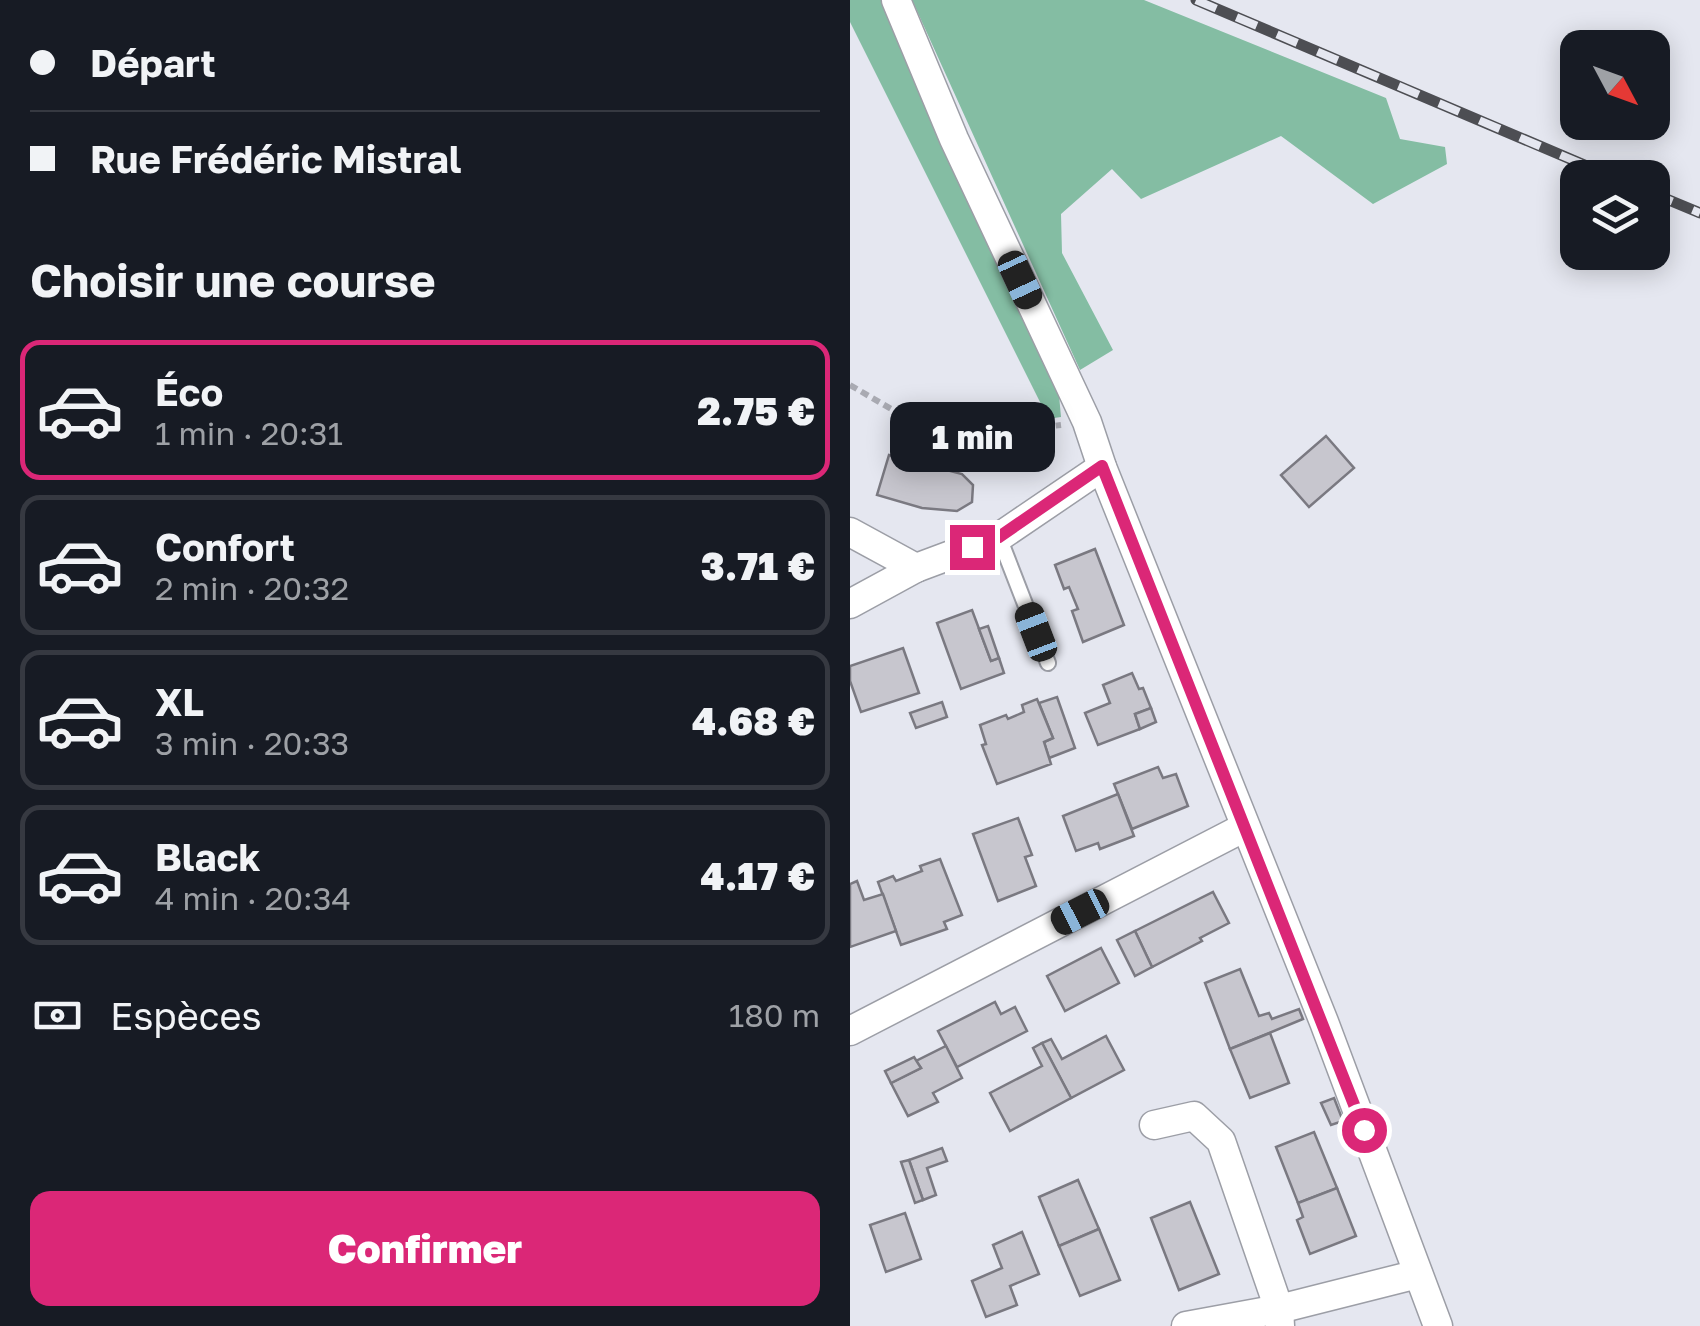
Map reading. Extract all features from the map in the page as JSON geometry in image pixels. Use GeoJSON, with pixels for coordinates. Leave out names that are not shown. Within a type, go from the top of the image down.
{"type":"FeatureCollection","features":[{"type":"Feature","properties":{"kind":"street"},"geometry":{"type":"LineString","coordinates":[[896,0],[954,139],[1087,422],[1324,1022],[1438,1326]]}},
{"type":"Feature","properties":{"kind":"street"},"geometry":{"type":"LineString","coordinates":[[850,604],[916,568],[999,537],[1102,466]]}},
{"type":"Feature","properties":{"kind":"street"},"geometry":{"type":"LineString","coordinates":[[850,532],[916,568]]}},
{"type":"Feature","properties":{"kind":"street"},"geometry":{"type":"LineString","coordinates":[[850,1031],[1245,828]]}},
{"type":"Feature","properties":{"kind":"street"},"geometry":{"type":"LineString","coordinates":[[1154,1125],[1194,1116],[1220,1142],[1279,1318]]}},
{"type":"Feature","properties":{"kind":"street"},"geometry":{"type":"LineString","coordinates":[[1186,1326],[1279,1318],[1418,1274]]}},
{"type":"Feature","properties":{"kind":"lane"},"geometry":{"type":"LineString","coordinates":[[999,537],[1048,663]]}},
{"type":"Feature","properties":{"kind":"path"},"geometry":{"type":"LineString","coordinates":[[850,385],[943,439],[1087,422]]}},
{"type":"Feature","properties":{"kind":"green space"},"geometry":{"type":"Polygon","coordinates":[[[850,0],[882,0],[1059,395],[1061,417],[1013,424],[1005,406],[1041,404],[850,22],[850,0]]]}},
{"type":"Feature","properties":{"kind":"green space"},"geometry":{"type":"Polygon","coordinates":[[[912,0],[1144,0],[1386,98],[1400,139],[1445,147],[1447,164],[1373,204],[1281,136],[1141,199],[1112,169],[1061,214],[1062,253],[1113,350],[1080,370],[912,0]]]}},
{"type":"Feature","properties":{"kind":"building"},"geometry":{"type":"Polygon","coordinates":[[[1326,436],[1354,468],[1309,507],[1281,475],[1326,436]]]}},
{"type":"Feature","properties":{"kind":"building"},"geometry":{"type":"Polygon","coordinates":[[[889,455],[962,474],[973,485],[972,502],[957,511],[922,508],[877,495],[889,455]]]}},
{"type":"Feature","properties":{"kind":"building"},"geometry":{"type":"Polygon","coordinates":[[[1095,549],[1124,625],[1083,642],[1072,611],[1078,609],[1069,587],[1064,589],[1055,565],[1095,549]]]}},
{"type":"Feature","properties":{"kind":"building"},"geometry":{"type":"Polygon","coordinates":[[[972,610],[991,661],[999,658],[1004,673],[961,689],[937,623],[972,610]]]}},
{"type":"Feature","properties":{"kind":"building"},"geometry":{"type":"Polygon","coordinates":[[[988,626],[999,658],[991,661],[979,629],[988,626]]]}},
{"type":"Feature","properties":{"kind":"building"},"geometry":{"type":"Polygon","coordinates":[[[903,648],[919,693],[861,712],[850,681],[850,666],[903,648]]]}},
{"type":"Feature","properties":{"kind":"building"},"geometry":{"type":"Polygon","coordinates":[[[1132,673],[1151,708],[1135,714],[1140,729],[1098,745],[1085,713],[1110,703],[1103,685],[1132,673]]]}},
{"type":"Feature","properties":{"kind":"building"},"geometry":{"type":"Polygon","coordinates":[[[1057,697],[1075,748],[1049,758],[1044,742],[1053,738],[1039,703],[1057,697]]]}},
{"type":"Feature","properties":{"kind":"building"},"geometry":{"type":"Polygon","coordinates":[[[1037,699],[1053,738],[1044,742],[1051,764],[997,784],[982,745],[986,744],[980,725],[1024,712],[1022,705],[1037,699]]]}},
{"type":"Feature","properties":{"kind":"building"},"geometry":{"type":"Polygon","coordinates":[[[942,702],[947,717],[916,728],[910,713],[942,702]]]}},
{"type":"Feature","properties":{"kind":"building"},"geometry":{"type":"Polygon","coordinates":[[[1151,708],[1156,722],[1140,729],[1135,714],[1151,708]]]}},
{"type":"Feature","properties":{"kind":"building"},"geometry":{"type":"Polygon","coordinates":[[[1158,767],[1163,778],[1176,774],[1188,806],[1132,829],[1114,784],[1158,767]]]}},
{"type":"Feature","properties":{"kind":"building"},"geometry":{"type":"Polygon","coordinates":[[[1118,794],[1134,836],[1100,849],[1098,843],[1076,851],[1063,816],[1118,794]]]}},
{"type":"Feature","properties":{"kind":"building"},"geometry":{"type":"Polygon","coordinates":[[[1018,818],[1032,855],[1025,857],[1036,886],[998,901],[973,834],[1018,818]]]}},
{"type":"Feature","properties":{"kind":"building"},"geometry":{"type":"Polygon","coordinates":[[[940,859],[962,915],[944,922],[947,929],[901,945],[878,882],[893,876],[896,881],[940,859]]]}},
{"type":"Feature","properties":{"kind":"building"},"geometry":{"type":"Polygon","coordinates":[[[857,881],[864,900],[883,894],[896,931],[850,947],[850,884],[857,881]]]}},
{"type":"Feature","properties":{"kind":"building"},"geometry":{"type":"Polygon","coordinates":[[[1213,892],[1229,923],[1152,967],[1135,931],[1213,892]]]}},
{"type":"Feature","properties":{"kind":"building"},"geometry":{"type":"Polygon","coordinates":[[[1135,931],[1152,967],[1135,976],[1117,940],[1135,931]]]}},
{"type":"Feature","properties":{"kind":"building"},"geometry":{"type":"Polygon","coordinates":[[[1101,948],[1119,983],[1065,1011],[1047,976],[1101,948]]]}},
{"type":"Feature","properties":{"kind":"building"},"geometry":{"type":"Polygon","coordinates":[[[1240,969],[1259,1016],[1269,1013],[1272,1019],[1299,1009],[1303,1019],[1230,1049],[1205,983],[1240,969]]]}},
{"type":"Feature","properties":{"kind":"building"},"geometry":{"type":"Polygon","coordinates":[[[995,1002],[1001,1014],[1015,1007],[1027,1031],[957,1067],[938,1031],[995,1002]]]}},
{"type":"Feature","properties":{"kind":"building"},"geometry":{"type":"Polygon","coordinates":[[[1270,1033],[1289,1083],[1250,1098],[1230,1049],[1270,1033]]]}},
{"type":"Feature","properties":{"kind":"building"},"geometry":{"type":"Polygon","coordinates":[[[1106,1036],[1124,1070],[1071,1098],[1042,1043],[1051,1039],[1062,1059],[1106,1036]]]}},
{"type":"Feature","properties":{"kind":"building"},"geometry":{"type":"Polygon","coordinates":[[[1042,1043],[1071,1098],[1010,1131],[990,1093],[1042,1066],[1033,1048],[1042,1043]]]}},
{"type":"Feature","properties":{"kind":"building"},"geometry":{"type":"Polygon","coordinates":[[[946,1046],[962,1078],[933,1093],[938,1102],[908,1116],[891,1083],[921,1068],[916,1061],[946,1046]]]}},
{"type":"Feature","properties":{"kind":"building"},"geometry":{"type":"Polygon","coordinates":[[[914,1057],[921,1068],[891,1083],[885,1071],[914,1057]]]}},
{"type":"Feature","properties":{"kind":"building"},"geometry":{"type":"Polygon","coordinates":[[[1334,1098],[1343,1121],[1331,1125],[1321,1103],[1334,1098]]]}},
{"type":"Feature","properties":{"kind":"building"},"geometry":{"type":"Polygon","coordinates":[[[1314,1132],[1337,1188],[1298,1203],[1276,1147],[1314,1132]]]}},
{"type":"Feature","properties":{"kind":"building"},"geometry":{"type":"Polygon","coordinates":[[[942,1148],[947,1161],[927,1168],[936,1195],[923,1200],[909,1160],[942,1148]]]}},
{"type":"Feature","properties":{"kind":"building"},"geometry":{"type":"Polygon","coordinates":[[[909,1160],[923,1200],[915,1203],[901,1162],[909,1160]]]}},
{"type":"Feature","properties":{"kind":"building"},"geometry":{"type":"Polygon","coordinates":[[[1078,1180],[1099,1229],[1059,1246],[1039,1197],[1078,1180]]]}},
{"type":"Feature","properties":{"kind":"building"},"geometry":{"type":"Polygon","coordinates":[[[1337,1188],[1356,1236],[1310,1254],[1297,1220],[1303,1217],[1298,1203],[1337,1188]]]}},
{"type":"Feature","properties":{"kind":"building"},"geometry":{"type":"Polygon","coordinates":[[[1190,1202],[1219,1274],[1179,1290],[1151,1218],[1190,1202]]]}},
{"type":"Feature","properties":{"kind":"building"},"geometry":{"type":"Polygon","coordinates":[[[905,1213],[921,1259],[886,1272],[870,1225],[905,1213]]]}},
{"type":"Feature","properties":{"kind":"building"},"geometry":{"type":"Polygon","coordinates":[[[1099,1229],[1120,1280],[1080,1296],[1059,1246],[1099,1229]]]}},
{"type":"Feature","properties":{"kind":"building"},"geometry":{"type":"Polygon","coordinates":[[[1022,1232],[1039,1274],[1010,1286],[1017,1305],[986,1317],[972,1281],[1002,1268],[993,1245],[1022,1232]]]}},
{"type":"Feature","properties":{"kind":"railway"},"geometry":{"type":"LineString","coordinates":[[1196,0],[1573,160]]}},
{"type":"Feature","properties":{"kind":"railway"},"geometry":{"type":"LineString","coordinates":[[1670,200],[1700,213]]}},
{"type":"Feature","properties":{"kind":"route"},"geometry":{"type":"LineString","coordinates":[[972,547],[999,537],[1102,466],[1364,1130]]}}]}
